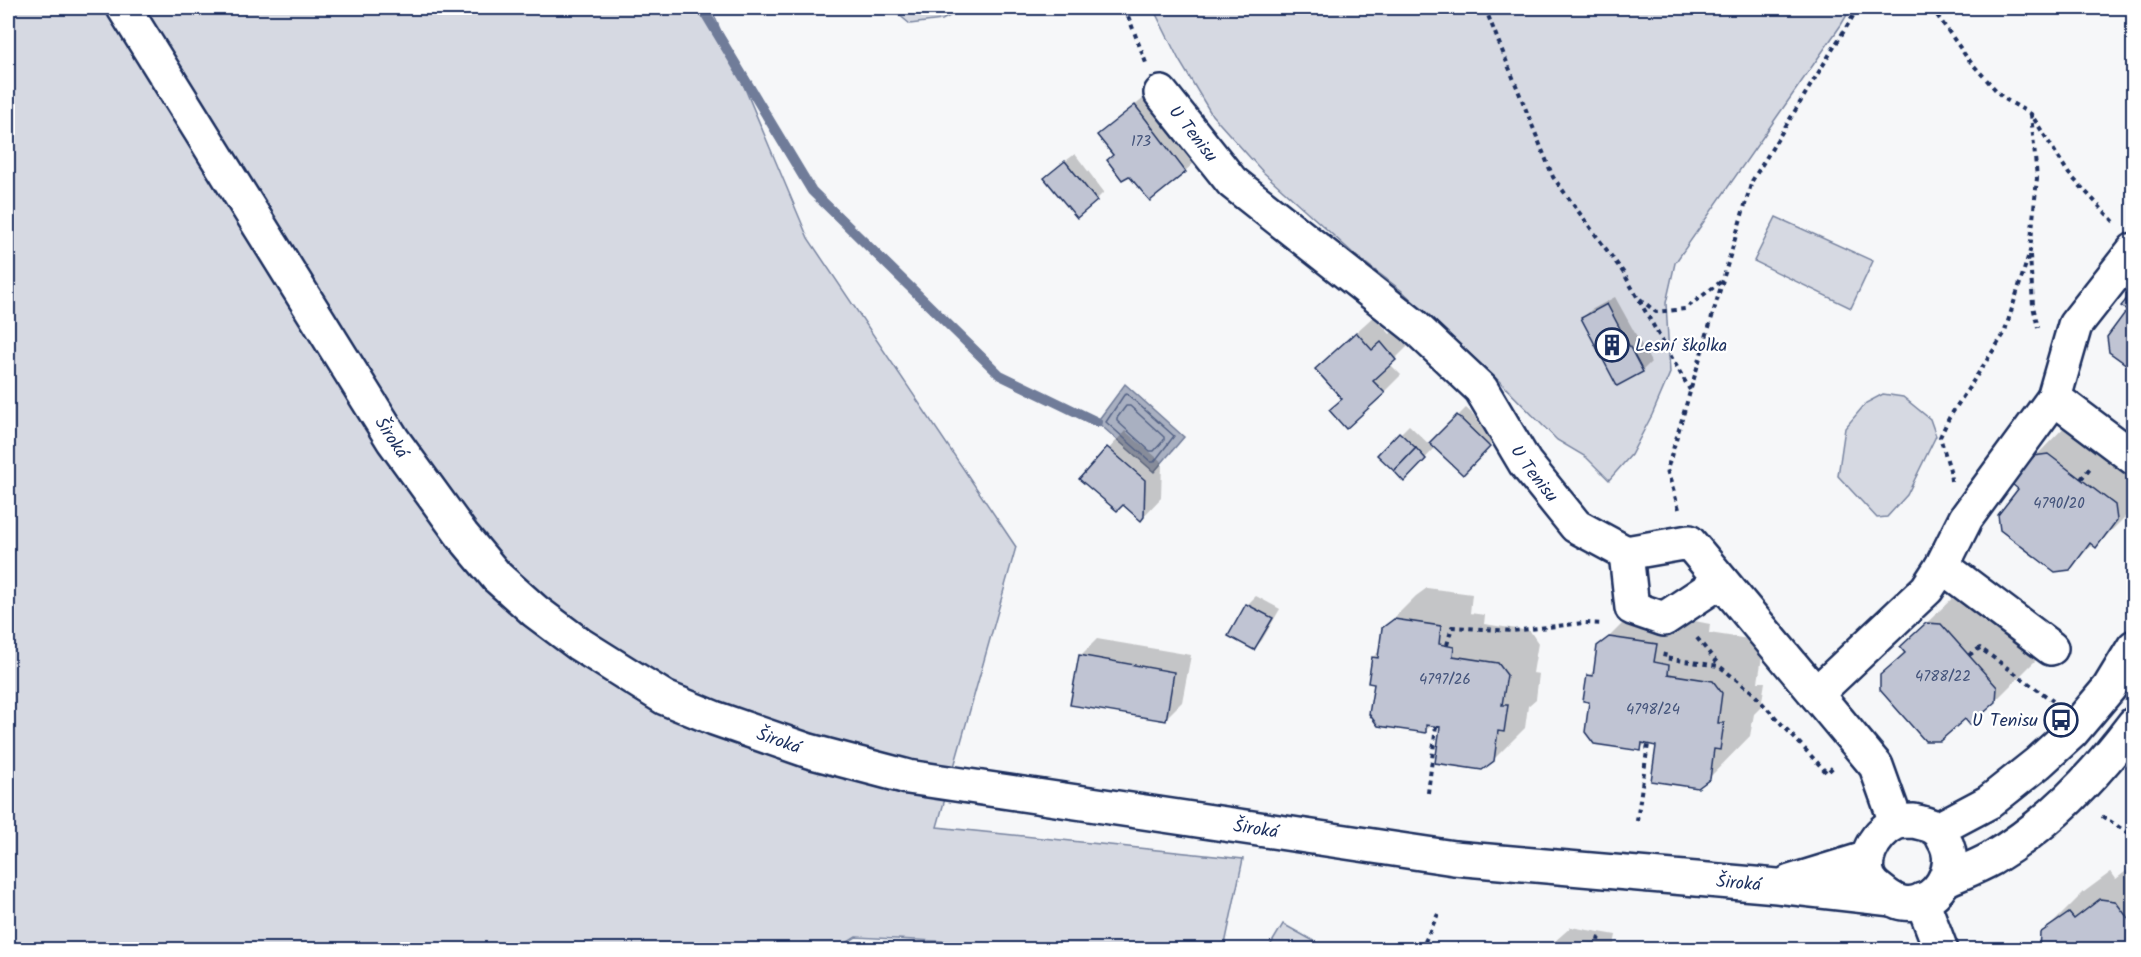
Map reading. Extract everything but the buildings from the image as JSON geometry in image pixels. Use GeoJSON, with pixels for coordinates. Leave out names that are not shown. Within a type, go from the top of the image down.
{"type":"FeatureCollection","features":[{"type":"Feature","properties":{"kind":"street","name":"Široká"},"geometry":{"type":"LineString","coordinates":[[124,8],[393,441],[462,535],[497,577],[535,611],[579,644],[665,698],[714,718],[809,751],[908,777],[1454,858],[1777,886],[1920,893]]}},
{"type":"Feature","properties":{"kind":"street","name":"U Tenisu"},"geometry":{"type":"LineString","coordinates":[[1161,93],[1232,182],[1413,325],[1481,389],[1525,463],[1576,526],[1626,552]]}},
{"type":"Feature","properties":{"kind":"street"},"geometry":{"type":"LineString","coordinates":[[1816,694],[1927,589],[1942,566],[1966,518],[2054,398],[2075,325],[2133,250]]}},
{"type":"Feature","properties":{"kind":"street"},"geometry":{"type":"LineString","coordinates":[[2054,398],[2133,458]]}},
{"type":"Feature","properties":{"kind":"street"},"geometry":{"type":"LineString","coordinates":[[1721,581],[1664,619],[1632,608],[1626,552],[1689,542],[1876,766],[1896,822]]}},
{"type":"Feature","properties":{"kind":"street"},"geometry":{"type":"LineString","coordinates":[[1942,566],[2051,648]]}},
{"type":"Feature","properties":{"kind":"street"},"geometry":{"type":"LineString","coordinates":[[1938,829],[1989,802],[2038,764],[2064,740],[2109,688],[2133,647]]}},
{"type":"Feature","properties":{"kind":"street"},"geometry":{"type":"LineString","coordinates":[[1920,893],[1951,862],[1948,846],[1938,829],[1914,821],[1896,822],[1883,832],[1870,847],[1865,859],[1871,883],[1920,893],[1990,859],[2061,807],[2104,764],[2133,724]]}},
{"type":"Feature","properties":{"kind":"street","name":"Široká"},"geometry":{"type":"LineString","coordinates":[[1777,886],[1865,859]]}},
{"type":"Feature","properties":{"kind":"street"},"geometry":{"type":"LineString","coordinates":[[1920,893],[1941,950]]}},
{"type":"Feature","properties":{"kind":"path"},"geometry":{"type":"LineString","coordinates":[[1125,8],[1141,54],[1161,93]]}},
{"type":"Feature","properties":{"kind":"path"},"geometry":{"type":"LineString","coordinates":[[1485,8],[1553,177],[1623,272],[1691,391]]}},
{"type":"Feature","properties":{"kind":"path"},"geometry":{"type":"LineString","coordinates":[[1689,542],[1667,470],[1752,181],[1858,8]]}},
{"type":"Feature","properties":{"kind":"path"},"geometry":{"type":"LineString","coordinates":[[1932,8],[1968,59],[2003,98],[2031,114],[2069,174],[2102,211]]}},
{"type":"Feature","properties":{"kind":"path"},"geometry":{"type":"LineString","coordinates":[[1966,518],[1953,501],[1950,470],[1940,437],[1949,418],[2004,334],[2030,251],[2037,178],[2031,114]]}},
{"type":"Feature","properties":{"kind":"path"},"geometry":{"type":"LineString","coordinates":[[1637,297],[1656,312],[1684,309],[1724,279]]}},
{"type":"Feature","properties":{"kind":"path"},"geometry":{"type":"LineString","coordinates":[[1447,645],[1452,627],[1513,631],[1584,623],[1606,624]]}},
{"type":"Feature","properties":{"kind":"path"},"geometry":{"type":"LineString","coordinates":[[1695,637],[1719,666],[1750,691],[1827,773],[1839,761]]}},
{"type":"Feature","properties":{"kind":"path"},"geometry":{"type":"LineString","coordinates":[[1969,655],[1980,648],[2061,707]]}},
{"type":"Feature","properties":{"kind":"path"},"geometry":{"type":"LineString","coordinates":[[1665,650],[1664,661],[1719,666]]}},
{"type":"Feature","properties":{"kind":"path"},"geometry":{"type":"LineString","coordinates":[[1428,793],[1436,726]]}},
{"type":"Feature","properties":{"kind":"path"},"geometry":{"type":"LineString","coordinates":[[1637,821],[1648,744]]}},
{"type":"Feature","properties":{"kind":"path"},"geometry":{"type":"LineString","coordinates":[[2102,816],[2133,837]]}},
{"type":"Feature","properties":{"kind":"path"},"geometry":{"type":"LineString","coordinates":[[1421,950],[1438,914]]}},
{"type":"Feature","properties":{"kind":"path"},"geometry":{"type":"LineString","coordinates":[[1597,950],[1599,934]]}},
{"type":"Feature","properties":{"kind":"shaded area"},"geometry":{"type":"Polygon","coordinates":[[[8,8],[711,8],[808,238],[1016,547],[937,827],[1243,859],[1224,949],[1096,949],[856,937],[835,950],[8,949],[8,8]]]}},
{"type":"Feature","properties":{"kind":"shaded area"},"geometry":{"type":"Polygon","coordinates":[[[891,8],[965,8],[942,20],[910,24],[891,8]]]}},
{"type":"Feature","properties":{"kind":"shaded area"},"geometry":{"type":"Polygon","coordinates":[[[1153,8],[1851,8],[1675,263],[1666,303],[1670,373],[1631,455],[1609,480],[1586,457],[1557,440],[1499,381],[1402,291],[1355,255],[1263,172],[1212,115],[1179,60],[1153,8]]]}},
{"type":"Feature","properties":{"kind":"shaded area"},"geometry":{"type":"Polygon","coordinates":[[[1776,217],[1873,261],[1851,308],[1754,261],[1776,217]]]}},
{"type":"Feature","properties":{"kind":"shaded area"},"geometry":{"type":"Polygon","coordinates":[[[1883,394],[1903,397],[1930,419],[1936,436],[1907,495],[1887,517],[1877,518],[1838,476],[1845,428],[1866,403],[1883,394]]]}},
{"type":"Feature","properties":{"kind":"shaded area"},"geometry":{"type":"Polygon","coordinates":[[[1283,924],[1328,949],[1268,949],[1283,924]]]}},
{"type":"Feature","properties":{"kind":"water"},"geometry":{"type":"Polygon","coordinates":[[[1125,384],[1184,437],[1154,472],[1097,422],[1125,384]]]}},
{"type":"Feature","properties":{"kind":"waterway"},"geometry":{"type":"LineString","coordinates":[[702,8],[812,191],[1000,375],[1097,422]]}},
{"type":"Feature","properties":{"kind":"place","name":"Lesní školka"},"geometry":{"type":"Point","coordinates":[1612,345]}},
{"type":"Feature","properties":{"kind":"place","name":"U Tenisu"},"geometry":{"type":"Point","coordinates":[2061,720]}}]}
